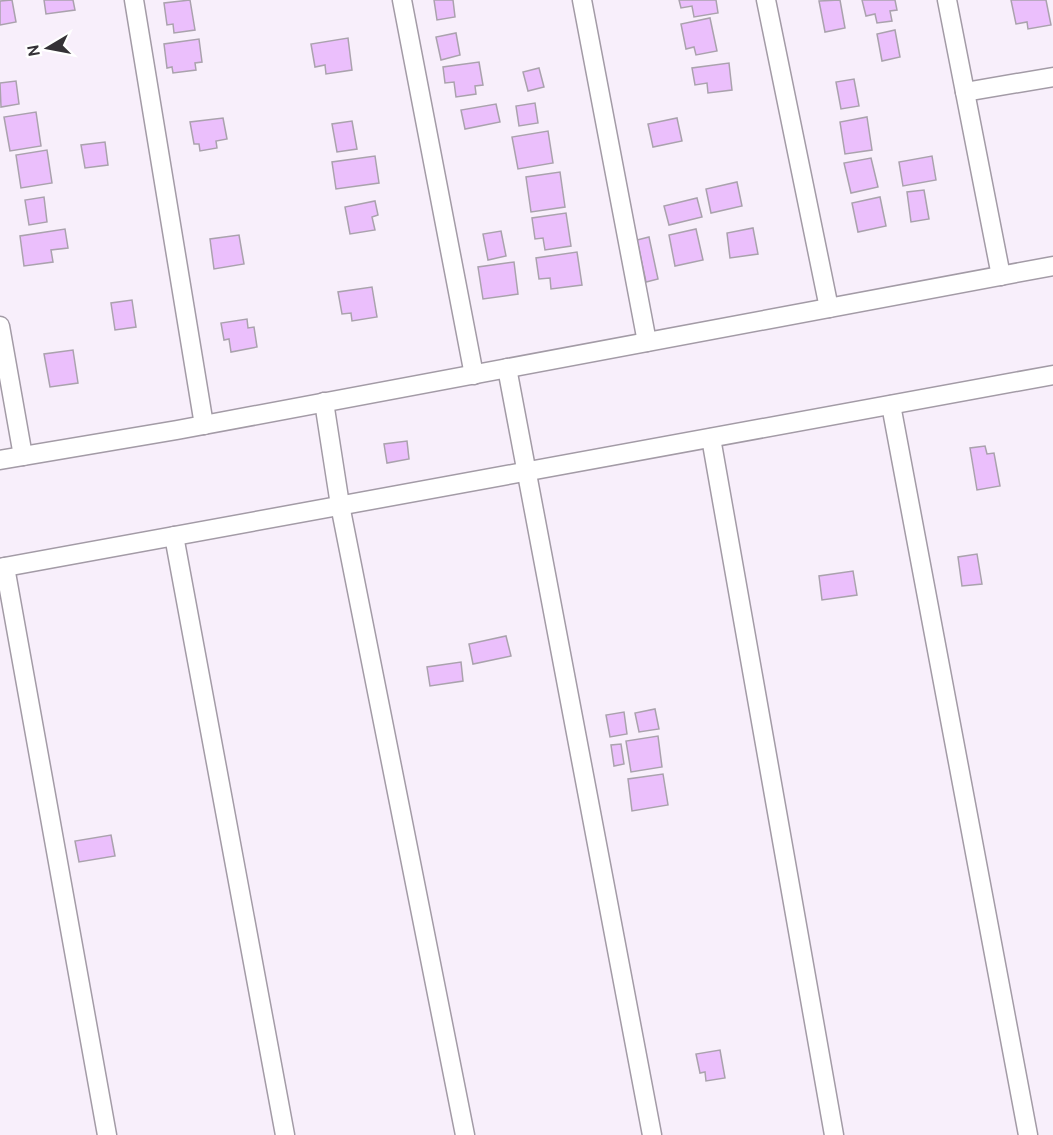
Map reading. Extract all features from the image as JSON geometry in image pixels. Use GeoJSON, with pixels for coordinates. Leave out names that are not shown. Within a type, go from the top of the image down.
{"type":"FeatureCollection","features":[{"type":"Feature","properties":{"kind":"street"},"geometry":{"type":"LineString","coordinates":[[134,0],[204,425]]}},
{"type":"Feature","properties":{"kind":"street"},"geometry":{"type":"LineString","coordinates":[[402,0],[474,375]]}},
{"type":"Feature","properties":{"kind":"street"},"geometry":{"type":"LineString","coordinates":[[582,0],[647,342]]}},
{"type":"Feature","properties":{"kind":"street"},"geometry":{"type":"LineString","coordinates":[[766,0],[828,308]]}},
{"type":"Feature","properties":{"kind":"street"},"geometry":{"type":"LineString","coordinates":[[946,0],[1001,276]]}},
{"type":"Feature","properties":{"kind":"street"},"geometry":{"type":"LineString","coordinates":[[965,92],[1053,77]]}},
{"type":"Feature","properties":{"kind":"street"},"geometry":{"type":"LineString","coordinates":[[0,460],[204,425],[1053,266]]}},
{"type":"Feature","properties":{"kind":"street"},"geometry":{"type":"LineString","coordinates":[[0,326],[23,456]]}},
{"type":"Feature","properties":{"kind":"street"},"geometry":{"type":"LineString","coordinates":[[507,368],[652,1135]]}},
{"type":"Feature","properties":{"kind":"street"},"geometry":{"type":"LineString","coordinates":[[107,1135],[2,567],[1053,375]]}},
{"type":"Feature","properties":{"kind":"street"},"geometry":{"type":"LineString","coordinates":[[324,402],[340,506],[465,1135]]}},
{"type":"Feature","properties":{"kind":"street"},"geometry":{"type":"LineString","coordinates":[[891,405],[1028,1135]]}},
{"type":"Feature","properties":{"kind":"street"},"geometry":{"type":"LineString","coordinates":[[711,438],[834,1135]]}},
{"type":"Feature","properties":{"kind":"street"},"geometry":{"type":"LineString","coordinates":[[174,536],[285,1135]]}},
{"type":"Feature","properties":{"kind":"building"},"geometry":{"type":"Polygon","coordinates":[[[12,0],[16,22],[0,25],[0,1],[12,0]]]}},
{"type":"Feature","properties":{"kind":"building"},"geometry":{"type":"Polygon","coordinates":[[[44,0],[73,0],[75,10],[46,14],[44,0]]]}},
{"type":"Feature","properties":{"kind":"building"},"geometry":{"type":"Polygon","coordinates":[[[190,0],[195,30],[174,33],[173,24],[167,25],[164,3],[190,0]]]}},
{"type":"Feature","properties":{"kind":"building"},"geometry":{"type":"Polygon","coordinates":[[[434,0],[453,0],[455,17],[437,20],[434,0]]]}},
{"type":"Feature","properties":{"kind":"building"},"geometry":{"type":"Polygon","coordinates":[[[679,0],[716,0],[718,13],[694,17],[692,6],[681,8],[679,0]]]}},
{"type":"Feature","properties":{"kind":"building"},"geometry":{"type":"Polygon","coordinates":[[[840,0],[845,28],[825,32],[819,1],[840,0]]]}},
{"type":"Feature","properties":{"kind":"building"},"geometry":{"type":"Polygon","coordinates":[[[862,0],[895,0],[897,10],[890,11],[892,21],[877,23],[875,14],[866,16],[862,0]]]}},
{"type":"Feature","properties":{"kind":"building"},"geometry":{"type":"Polygon","coordinates":[[[1011,0],[1046,0],[1051,25],[1028,29],[1027,22],[1016,24],[1011,0]]]}},
{"type":"Feature","properties":{"kind":"building"},"geometry":{"type":"Polygon","coordinates":[[[710,18],[717,51],[696,55],[694,47],[686,49],[681,24],[710,18]]]}},
{"type":"Feature","properties":{"kind":"building"},"geometry":{"type":"Polygon","coordinates":[[[895,30],[900,57],[882,61],[877,34],[895,30]]]}},
{"type":"Feature","properties":{"kind":"building"},"geometry":{"type":"Polygon","coordinates":[[[456,33],[460,55],[441,60],[436,37],[456,33]]]}},
{"type":"Feature","properties":{"kind":"building"},"geometry":{"type":"Polygon","coordinates":[[[348,38],[352,70],[326,74],[325,65],[315,67],[311,44],[348,38]]]}},
{"type":"Feature","properties":{"kind":"building"},"geometry":{"type":"Polygon","coordinates":[[[199,39],[202,62],[195,63],[196,70],[173,73],[172,67],[167,68],[164,44],[199,39]]]}},
{"type":"Feature","properties":{"kind":"building"},"geometry":{"type":"Polygon","coordinates":[[[479,62],[483,85],[475,86],[476,94],[456,97],[454,82],[445,83],[443,67],[479,62]]]}},
{"type":"Feature","properties":{"kind":"building"},"geometry":{"type":"Polygon","coordinates":[[[729,63],[732,90],[708,93],[707,83],[695,85],[692,68],[729,63]]]}},
{"type":"Feature","properties":{"kind":"building"},"geometry":{"type":"Polygon","coordinates":[[[539,68],[544,87],[528,91],[523,72],[539,68]]]}},
{"type":"Feature","properties":{"kind":"building"},"geometry":{"type":"Polygon","coordinates":[[[854,79],[859,106],[841,109],[836,82],[854,79]]]}},
{"type":"Feature","properties":{"kind":"building"},"geometry":{"type":"Polygon","coordinates":[[[16,81],[19,104],[1,107],[0,83],[16,81]]]}},
{"type":"Feature","properties":{"kind":"building"},"geometry":{"type":"Polygon","coordinates":[[[535,103],[538,123],[519,126],[516,106],[535,103]]]}},
{"type":"Feature","properties":{"kind":"building"},"geometry":{"type":"Polygon","coordinates":[[[496,104],[500,122],[465,129],[461,110],[496,104]]]}},
{"type":"Feature","properties":{"kind":"building"},"geometry":{"type":"Polygon","coordinates":[[[36,112],[41,146],[10,151],[4,117],[36,112]]]}},
{"type":"Feature","properties":{"kind":"building"},"geometry":{"type":"Polygon","coordinates":[[[867,117],[872,150],[845,154],[840,122],[867,117]]]}},
{"type":"Feature","properties":{"kind":"building"},"geometry":{"type":"Polygon","coordinates":[[[223,118],[227,139],[216,141],[217,148],[200,151],[199,144],[194,144],[190,122],[223,118]]]}},
{"type":"Feature","properties":{"kind":"building"},"geometry":{"type":"Polygon","coordinates":[[[677,118],[682,141],[653,147],[648,124],[677,118]]]}},
{"type":"Feature","properties":{"kind":"building"},"geometry":{"type":"Polygon","coordinates":[[[352,121],[357,149],[337,152],[332,124],[352,121]]]}},
{"type":"Feature","properties":{"kind":"building"},"geometry":{"type":"Polygon","coordinates":[[[548,131],[553,163],[518,169],[512,137],[548,131]]]}},
{"type":"Feature","properties":{"kind":"building"},"geometry":{"type":"Polygon","coordinates":[[[105,142],[108,165],[85,168],[81,145],[105,142]]]}},
{"type":"Feature","properties":{"kind":"building"},"geometry":{"type":"Polygon","coordinates":[[[47,150],[52,183],[21,188],[16,155],[47,150]]]}},
{"type":"Feature","properties":{"kind":"building"},"geometry":{"type":"Polygon","coordinates":[[[375,156],[379,183],[336,189],[332,162],[375,156]]]}},
{"type":"Feature","properties":{"kind":"building"},"geometry":{"type":"Polygon","coordinates":[[[932,156],[936,180],[903,186],[899,162],[932,156]]]}},
{"type":"Feature","properties":{"kind":"building"},"geometry":{"type":"Polygon","coordinates":[[[871,158],[878,187],[851,193],[844,163],[871,158]]]}},
{"type":"Feature","properties":{"kind":"building"},"geometry":{"type":"Polygon","coordinates":[[[560,172],[565,207],[531,212],[526,177],[560,172]]]}},
{"type":"Feature","properties":{"kind":"building"},"geometry":{"type":"Polygon","coordinates":[[[737,182],[742,206],[711,213],[706,189],[737,182]]]}},
{"type":"Feature","properties":{"kind":"building"},"geometry":{"type":"Polygon","coordinates":[[[924,190],[929,219],[911,222],[907,192],[924,190]]]}},
{"type":"Feature","properties":{"kind":"building"},"geometry":{"type":"Polygon","coordinates":[[[44,197],[47,222],[29,225],[25,200],[44,197]]]}},
{"type":"Feature","properties":{"kind":"building"},"geometry":{"type":"Polygon","coordinates":[[[880,197],[886,226],[858,232],[852,203],[880,197]]]}},
{"type":"Feature","properties":{"kind":"building"},"geometry":{"type":"Polygon","coordinates":[[[697,198],[702,217],[669,225],[664,206],[697,198]]]}},
{"type":"Feature","properties":{"kind":"building"},"geometry":{"type":"Polygon","coordinates":[[[375,201],[378,215],[372,217],[375,230],[350,234],[345,207],[375,201]]]}},
{"type":"Feature","properties":{"kind":"building"},"geometry":{"type":"Polygon","coordinates":[[[566,213],[571,246],[545,250],[543,238],[535,239],[532,218],[566,213]]]}},
{"type":"Feature","properties":{"kind":"building"},"geometry":{"type":"Polygon","coordinates":[[[753,228],[758,254],[730,258],[727,233],[753,228]]]}},
{"type":"Feature","properties":{"kind":"building"},"geometry":{"type":"Polygon","coordinates":[[[65,229],[68,248],[51,250],[53,262],[24,266],[20,236],[65,229]]]}},
{"type":"Feature","properties":{"kind":"building"},"geometry":{"type":"Polygon","coordinates":[[[696,229],[703,260],[675,266],[669,235],[696,229]]]}},
{"type":"Feature","properties":{"kind":"building"},"geometry":{"type":"Polygon","coordinates":[[[501,231],[506,256],[488,260],[483,234],[501,231]]]}},
{"type":"Feature","properties":{"kind":"building"},"geometry":{"type":"Polygon","coordinates":[[[239,235],[244,264],[214,269],[210,239],[239,235]]]}},
{"type":"Feature","properties":{"kind":"building"},"geometry":{"type":"Polygon","coordinates":[[[649,237],[658,279],[646,282],[637,240],[649,237]]]}},
{"type":"Feature","properties":{"kind":"building"},"geometry":{"type":"Polygon","coordinates":[[[577,252],[582,285],[551,289],[550,278],[539,279],[536,258],[577,252]]]}},
{"type":"Feature","properties":{"kind":"building"},"geometry":{"type":"Polygon","coordinates":[[[514,262],[518,294],[483,299],[478,267],[514,262]]]}},
{"type":"Feature","properties":{"kind":"building"},"geometry":{"type":"Polygon","coordinates":[[[372,287],[377,317],[352,321],[351,313],[342,314],[338,292],[372,287]]]}},
{"type":"Feature","properties":{"kind":"building"},"geometry":{"type":"Polygon","coordinates":[[[132,300],[136,327],[115,330],[111,303],[132,300]]]}},
{"type":"Feature","properties":{"kind":"building"},"geometry":{"type":"Polygon","coordinates":[[[247,319],[248,328],[254,327],[257,347],[231,352],[229,339],[224,340],[221,323],[247,319]]]}},
{"type":"Feature","properties":{"kind":"building"},"geometry":{"type":"Polygon","coordinates":[[[73,350],[78,383],[50,387],[44,354],[73,350]]]}},
{"type":"Feature","properties":{"kind":"building"},"geometry":{"type":"Polygon","coordinates":[[[407,441],[409,459],[387,463],[384,444],[407,441]]]}},
{"type":"Feature","properties":{"kind":"building"},"geometry":{"type":"Polygon","coordinates":[[[985,446],[987,454],[994,453],[1000,486],[977,490],[970,448],[985,446]]]}},
{"type":"Feature","properties":{"kind":"building"},"geometry":{"type":"Polygon","coordinates":[[[977,554],[982,584],[962,586],[958,557],[977,554]]]}},
{"type":"Feature","properties":{"kind":"building"},"geometry":{"type":"Polygon","coordinates":[[[853,571],[857,595],[822,600],[819,576],[853,571]]]}},
{"type":"Feature","properties":{"kind":"building"},"geometry":{"type":"Polygon","coordinates":[[[506,636],[511,656],[473,664],[469,644],[506,636]]]}},
{"type":"Feature","properties":{"kind":"building"},"geometry":{"type":"Polygon","coordinates":[[[461,662],[463,681],[430,686],[427,667],[461,662]]]}},
{"type":"Feature","properties":{"kind":"building"},"geometry":{"type":"Polygon","coordinates":[[[655,709],[659,729],[639,732],[635,713],[655,709]]]}},
{"type":"Feature","properties":{"kind":"building"},"geometry":{"type":"Polygon","coordinates":[[[624,712],[627,734],[610,737],[606,715],[624,712]]]}},
{"type":"Feature","properties":{"kind":"building"},"geometry":{"type":"Polygon","coordinates":[[[658,736],[662,767],[631,772],[626,741],[658,736]]]}},
{"type":"Feature","properties":{"kind":"building"},"geometry":{"type":"Polygon","coordinates":[[[621,744],[624,764],[614,766],[611,745],[621,744]]]}},
{"type":"Feature","properties":{"kind":"building"},"geometry":{"type":"Polygon","coordinates":[[[663,774],[668,805],[632,811],[628,779],[663,774]]]}},
{"type":"Feature","properties":{"kind":"building"},"geometry":{"type":"Polygon","coordinates":[[[111,835],[115,856],[79,862],[75,841],[111,835]]]}},
{"type":"Feature","properties":{"kind":"building"},"geometry":{"type":"Polygon","coordinates":[[[720,1050],[725,1078],[706,1081],[705,1072],[700,1073],[696,1054],[720,1050]]]}}]}
